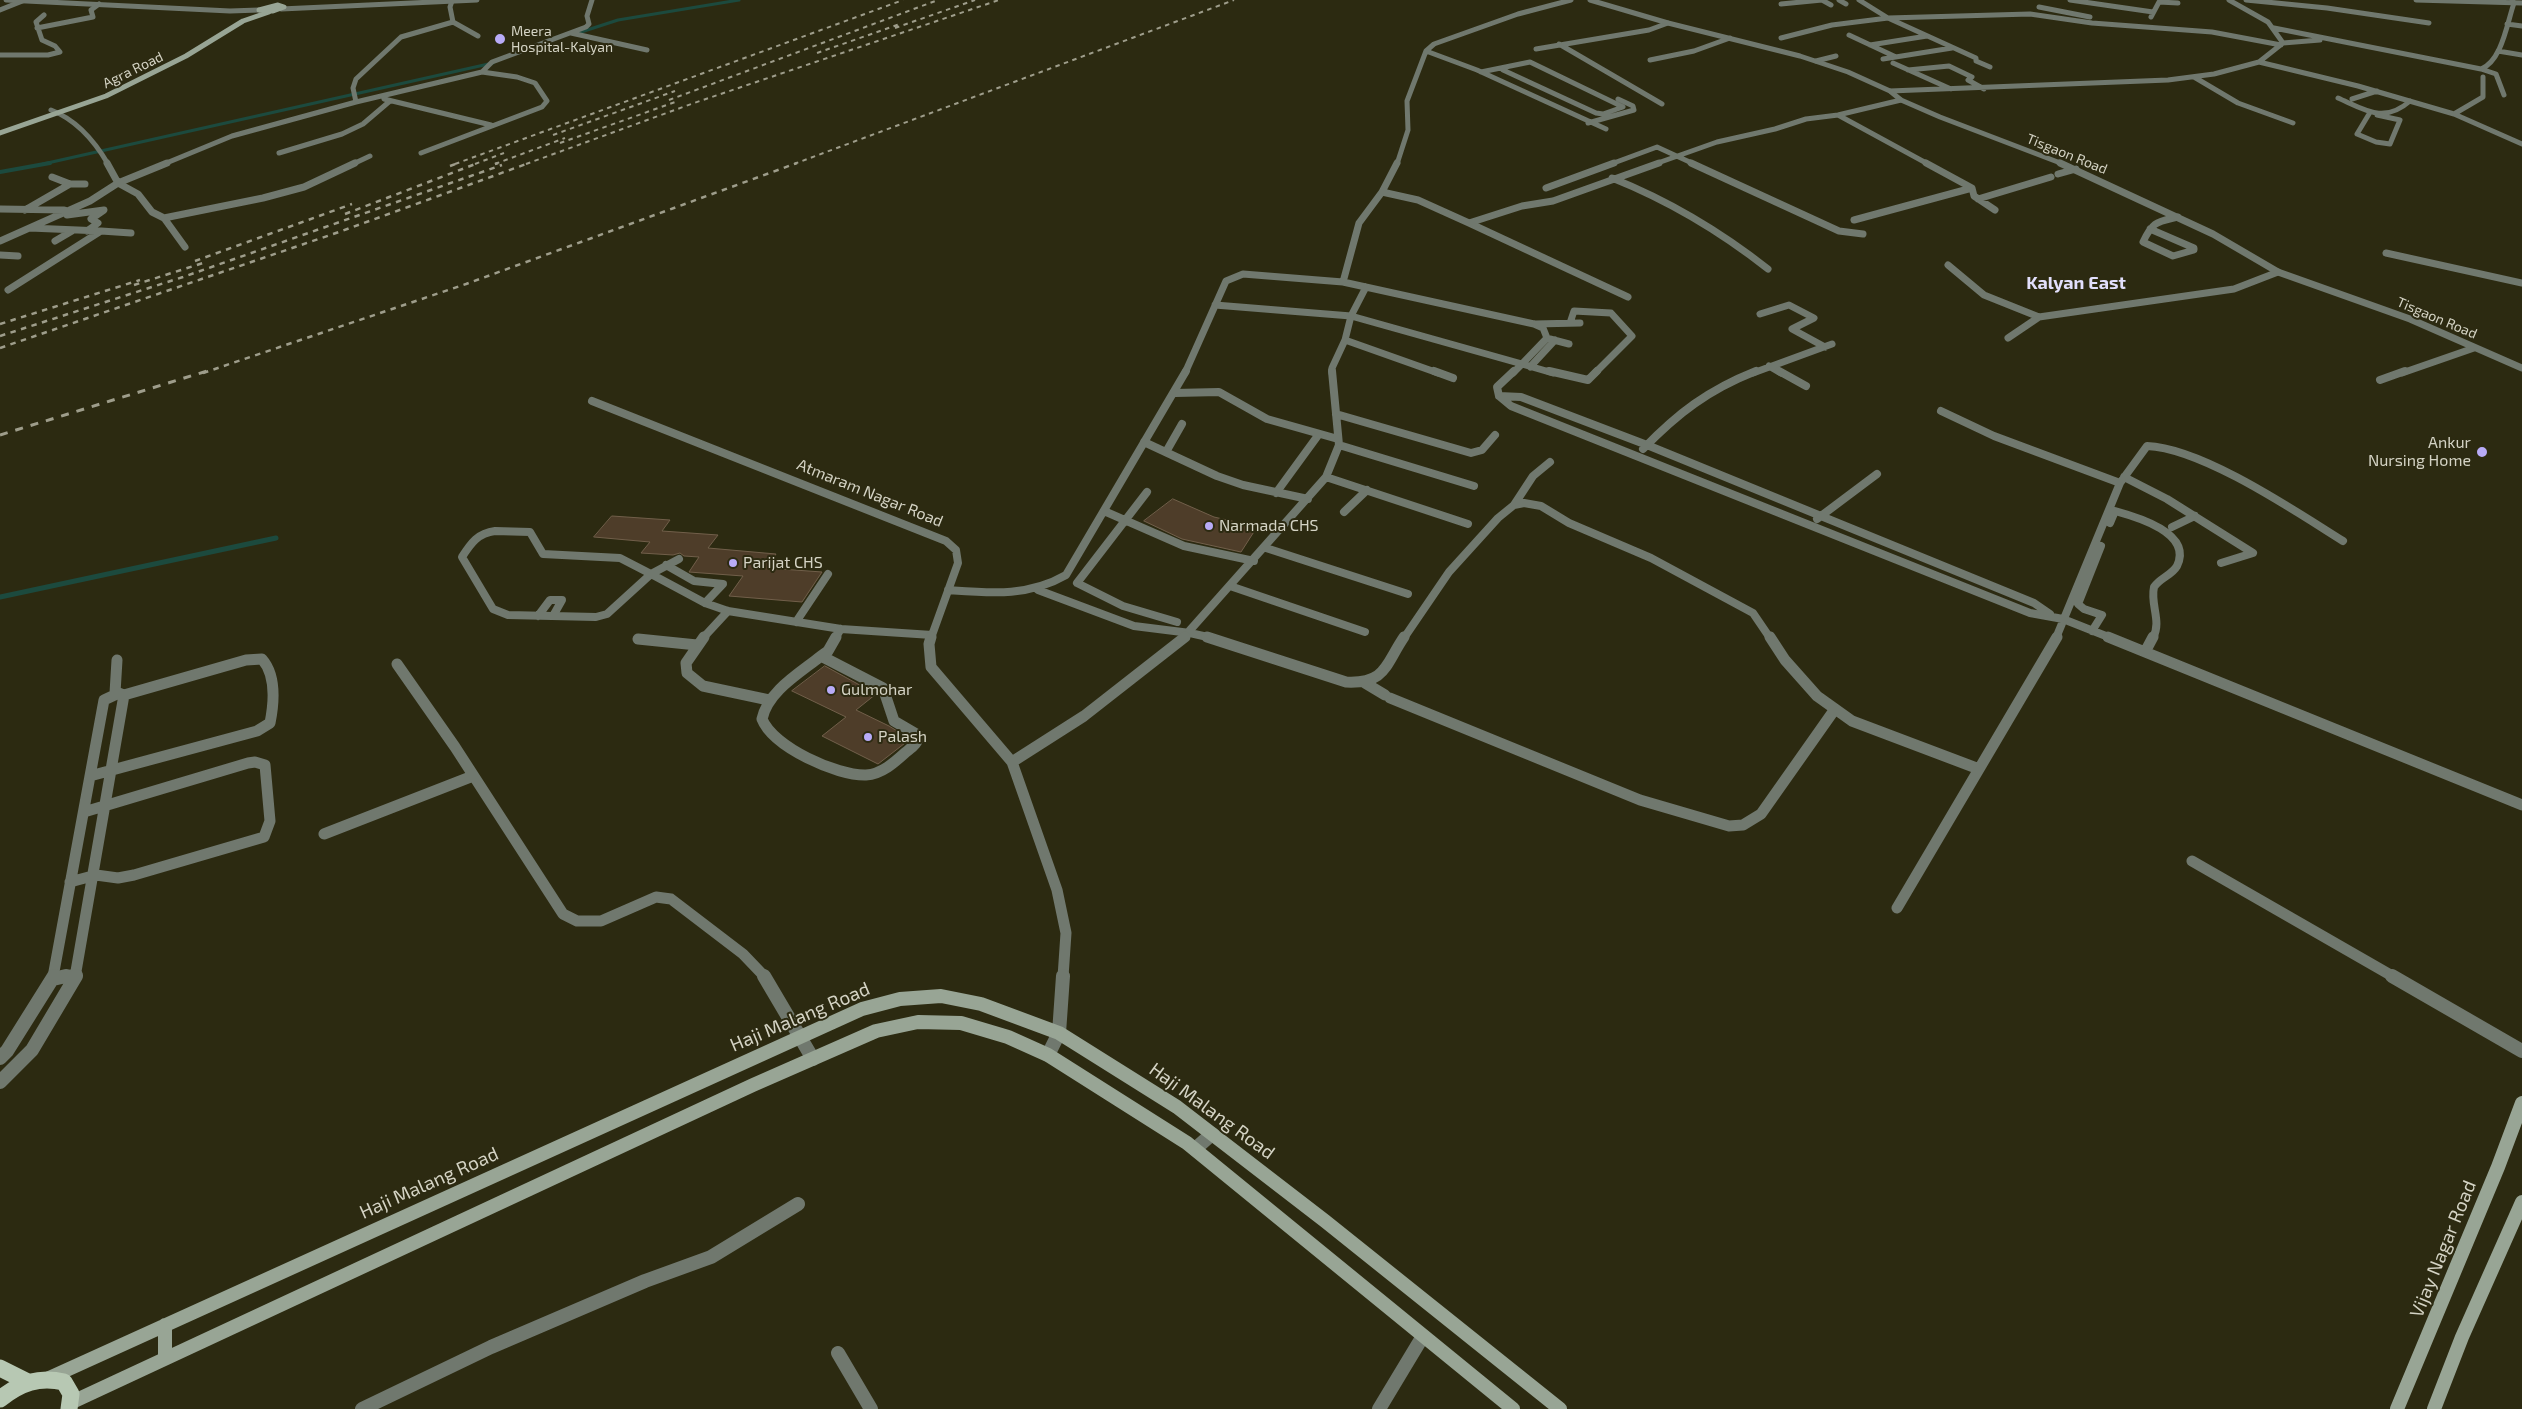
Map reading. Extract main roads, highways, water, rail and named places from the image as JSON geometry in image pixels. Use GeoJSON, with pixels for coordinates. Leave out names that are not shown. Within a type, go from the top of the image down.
{"type":"FeatureCollection","features":[{"type":"Feature","properties":{"kind":"main road","name":"Agra Road"},"geometry":{"type":"LineString","coordinates":[[0,133],[106,96],[186,56],[276,0]]}},
{"type":"Feature","properties":{"kind":"main road","name":"Agra Road"},"geometry":{"type":"LineString","coordinates":[[0,128],[99,93],[138,75],[230,22],[264,9],[283,6]]}},
{"type":"Feature","properties":{"kind":"main road","name":"Haji Malang Road"},"geometry":{"type":"LineString","coordinates":[[49,1378],[862,1009],[900,999],[941,996],[981,1004],[1059,1033],[1177,1106],[1560,1409]]}},
{"type":"Feature","properties":{"kind":"main road"},"geometry":{"type":"LineString","coordinates":[[70,1406],[165,1358],[753,1085],[876,1032],[918,1022],[961,1023],[1008,1037],[1048,1055],[1195,1149],[1513,1409]]}},
{"type":"Feature","properties":{"kind":"main road","name":"Vijay Nagar Road"},"geometry":{"type":"LineString","coordinates":[[2397,1409],[2480,1210],[2522,1103]]}},
{"type":"Feature","properties":{"kind":"main road"},"geometry":{"type":"LineString","coordinates":[[2434,1409],[2462,1337],[2522,1202]]}},
{"type":"Feature","properties":{"kind":"main road"},"geometry":{"type":"LineString","coordinates":[[165,1325],[165,1358]]}},
{"type":"Feature","properties":{"kind":"main road"},"geometry":{"type":"LineString","coordinates":[[0,1368],[28,1382]]}},
{"type":"Feature","properties":{"kind":"main road"},"geometry":{"type":"LineString","coordinates":[[0,1399],[28,1382],[49,1378],[64,1382],[71,1394],[70,1406]]}},
{"type":"Feature","properties":{"kind":"waterway"},"geometry":{"type":"LineString","coordinates":[[578,33],[618,20],[739,0]]}},
{"type":"Feature","properties":{"kind":"waterway"},"geometry":{"type":"LineString","coordinates":[[43,164],[493,63]]}},
{"type":"Feature","properties":{"kind":"waterway"},"geometry":{"type":"LineString","coordinates":[[0,172],[50,163]]}},
{"type":"Feature","properties":{"kind":"waterway"},"geometry":{"type":"LineString","coordinates":[[0,597],[276,538]]}},
{"type":"Feature","properties":{"kind":"railway"},"geometry":{"type":"LineString","coordinates":[[455,164],[903,0]]}},
{"type":"Feature","properties":{"kind":"railway"},"geometry":{"type":"LineString","coordinates":[[669,100],[938,0]]}},
{"type":"Feature","properties":{"kind":"railway"},"geometry":{"type":"LineString","coordinates":[[895,28],[975,0]]}},
{"type":"Feature","properties":{"kind":"railway"},"geometry":{"type":"LineString","coordinates":[[526,164],[694,103],[999,0]]}},
{"type":"Feature","properties":{"kind":"railway"},"geometry":{"type":"LineString","coordinates":[[794,164],[1234,0]]}},
{"type":"Feature","properties":{"kind":"railway"},"geometry":{"type":"LineString","coordinates":[[817,53],[900,24]]}},
{"type":"Feature","properties":{"kind":"railway"},"geometry":{"type":"LineString","coordinates":[[553,135],[675,91]]}},
{"type":"Feature","properties":{"kind":"railway"},"geometry":{"type":"LineString","coordinates":[[560,143],[678,101]]}},
{"type":"Feature","properties":{"kind":"railway"},"geometry":{"type":"LineString","coordinates":[[498,163],[495,164],[565,138]]}},
{"type":"Feature","properties":{"kind":"railway"},"geometry":{"type":"LineString","coordinates":[[475,164],[504,153]]}},
{"type":"Feature","properties":{"kind":"railway"},"geometry":{"type":"LineString","coordinates":[[450,166],[458,163]]}},
{"type":"Feature","properties":{"kind":"railway"},"geometry":{"type":"LineString","coordinates":[[345,214],[478,163]]}},
{"type":"Feature","properties":{"kind":"railway"},"geometry":{"type":"LineString","coordinates":[[0,348],[339,232],[529,163]]}},
{"type":"Feature","properties":{"kind":"railway"},"geometry":{"type":"LineString","coordinates":[[203,373],[466,284],[797,163]]}},
{"type":"Feature","properties":{"kind":"railway"},"geometry":{"type":"LineString","coordinates":[[0,336],[183,277],[502,165]]}},
{"type":"Feature","properties":{"kind":"railway"},"geometry":{"type":"LineString","coordinates":[[195,261],[352,204]]}},
{"type":"Feature","properties":{"kind":"railway"},"geometry":{"type":"LineString","coordinates":[[134,285],[203,263]]}},
{"type":"Feature","properties":{"kind":"railway"},"geometry":{"type":"LineString","coordinates":[[0,324],[140,280]]}},
{"type":"Feature","properties":{"kind":"railway"},"geometry":{"type":"LineString","coordinates":[[0,435],[207,371]]}},
{"type":"Feature","properties":{"kind":"place","name":"Meera Hospital-Kalyan"},"geometry":{"type":"Point","coordinates":[500,39]}},
{"type":"Feature","properties":{"kind":"place","name":"Ankur Nursing Home"},"geometry":{"type":"Point","coordinates":[2482,452]}},
{"type":"Feature","properties":{"kind":"place","name":"Narmada CHS"},"geometry":{"type":"Point","coordinates":[1209,526]}},
{"type":"Feature","properties":{"kind":"place","name":"Parijat CHS"},"geometry":{"type":"Point","coordinates":[733,563]}},
{"type":"Feature","properties":{"kind":"place","name":"Gulmohar"},"geometry":{"type":"Point","coordinates":[831,690]}},
{"type":"Feature","properties":{"kind":"place","name":"Palash"},"geometry":{"type":"Point","coordinates":[868,737]}},
{"type":"Feature","properties":{"kind":"district","name":"Kalyan East"},"geometry":{"type":"Point","coordinates":[2076,283]}}]}
